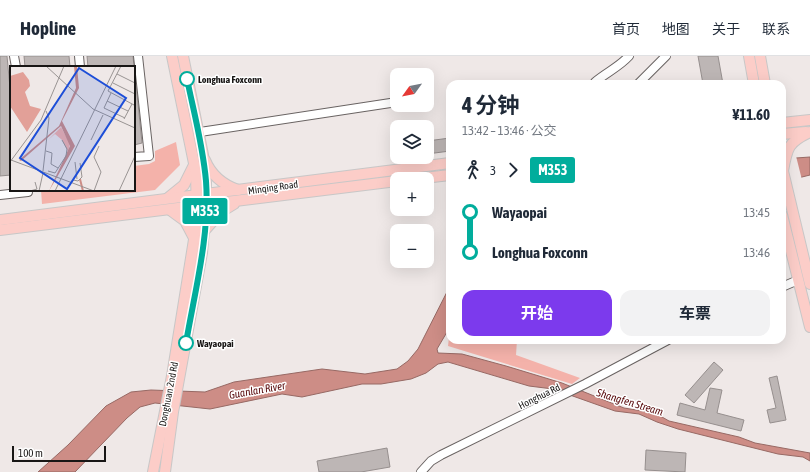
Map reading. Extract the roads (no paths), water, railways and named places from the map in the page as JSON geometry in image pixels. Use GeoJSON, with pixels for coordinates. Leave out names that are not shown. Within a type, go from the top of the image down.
{"type":"FeatureCollection","features":[{"type":"Feature","properties":{"kind":"main road","name":"Donghuan 2nd Rd"},"geometry":{"type":"LineString","coordinates":[[172,56],[201,195]]}},
{"type":"Feature","properties":{"kind":"main road","name":"Donghuan 2nd Rd"},"geometry":{"type":"LineString","coordinates":[[153,472],[169,412],[204,230],[201,206],[203,155],[200,132],[183,56]]}},
{"type":"Feature","properties":{"kind":"main road"},"geometry":{"type":"LineString","coordinates":[[748,56],[753,80]]}},
{"type":"Feature","properties":{"kind":"main road"},"geometry":{"type":"LineString","coordinates":[[760,56],[764,80]]}},
{"type":"Feature","properties":{"kind":"main road"},"geometry":{"type":"LineString","coordinates":[[786,122],[810,120]]}},
{"type":"Feature","properties":{"kind":"main road"},"geometry":{"type":"LineString","coordinates":[[786,134],[810,132]]}},
{"type":"Feature","properties":{"kind":"main road"},"geometry":{"type":"LineString","coordinates":[[786,155],[792,142],[810,132]]}},
{"type":"Feature","properties":{"kind":"main road"},"geometry":{"type":"LineString","coordinates":[[203,155],[210,170],[217,178],[240,196],[221,212],[204,230]]}},
{"type":"Feature","properties":{"kind":"main road"},"geometry":{"type":"LineString","coordinates":[[167,199],[184,185],[195,163]]}},
{"type":"Feature","properties":{"kind":"main road","name":"Minqing Road"},"geometry":{"type":"LineString","coordinates":[[0,230],[201,206],[240,196],[446,164]]}},
{"type":"Feature","properties":{"kind":"main road"},"geometry":{"type":"LineString","coordinates":[[434,177],[446,175]]}},
{"type":"Feature","properties":{"kind":"main road","name":"Minqing Road"},"geometry":{"type":"LineString","coordinates":[[0,220],[201,195],[240,196],[390,182]]}},
{"type":"Feature","properties":{"kind":"main road"},"geometry":{"type":"LineString","coordinates":[[786,183],[809,278]]}},
{"type":"Feature","properties":{"kind":"main road","name":"Donghuan 2nd Rd"},"geometry":{"type":"LineString","coordinates":[[176,376],[201,206]]}},
{"type":"Feature","properties":{"kind":"main road"},"geometry":{"type":"LineString","coordinates":[[170,210],[185,221],[195,242]]}},
{"type":"Feature","properties":{"kind":"main road"},"geometry":{"type":"LineString","coordinates":[[786,231],[810,327]]}},
{"type":"Feature","properties":{"kind":"main road","name":"Donghuan 2nd Rd"},"geometry":{"type":"LineString","coordinates":[[165,472],[169,412]]}},
{"type":"Feature","properties":{"kind":"street"},"geometry":{"type":"LineString","coordinates":[[14,56],[16,66]]}},
{"type":"Feature","properties":{"kind":"street"},"geometry":{"type":"LineString","coordinates":[[79,56],[80,66]]}},
{"type":"Feature","properties":{"kind":"street"},"geometry":{"type":"LineString","coordinates":[[135,157],[149,156],[138,56]]}},
{"type":"Feature","properties":{"kind":"street"},"geometry":{"type":"LineString","coordinates":[[597,80],[607,72],[619,67],[629,56]]}},
{"type":"Feature","properties":{"kind":"street"},"geometry":{"type":"LineString","coordinates":[[642,80],[666,56]]}},
{"type":"Feature","properties":{"kind":"street"},"geometry":{"type":"LineString","coordinates":[[200,132],[390,103]]}},
{"type":"Feature","properties":{"kind":"street"},"geometry":{"type":"LineString","coordinates":[[0,195],[28,191]]}},
{"type":"Feature","properties":{"kind":"street"},"geometry":{"type":"LineString","coordinates":[[786,285],[798,280]]}},
{"type":"Feature","properties":{"kind":"street","name":"Honghua Rd"},"geometry":{"type":"LineString","coordinates":[[421,472],[441,455],[585,384],[655,344]]}},
{"type":"Feature","properties":{"kind":"water"},"geometry":{"type":"Polygon","coordinates":[[[810,157],[810,175],[786,181],[786,175],[796,158],[810,157]]]}},
{"type":"Feature","properties":{"kind":"water","name":"Guanlan River"},"geometry":{"type":"Polygon","coordinates":[[[446,294],[446,334],[437,349],[438,353],[462,354],[506,366],[562,383],[624,408],[655,413],[669,421],[739,437],[755,443],[810,453],[810,461],[803,457],[778,454],[678,429],[639,414],[615,411],[553,389],[529,386],[448,362],[438,364],[426,373],[411,379],[381,384],[362,384],[302,397],[282,394],[210,409],[155,403],[140,407],[127,418],[75,472],[38,472],[68,445],[106,406],[131,392],[151,390],[205,392],[234,382],[322,369],[365,374],[397,369],[408,361],[418,349],[446,294]]]}},
{"type":"Feature","properties":{"kind":"place","name":"Longhua Foxconn"},"geometry":{"type":"Point","coordinates":[187,79]}},
{"type":"Feature","properties":{"kind":"place","name":"Wayaopai"},"geometry":{"type":"Point","coordinates":[186,343]}},
{"type":"Feature","properties":{"kind":"water label","name":"Shangfen Stream"},"geometry":{"type":"Point","coordinates":[630,402]}}]}
